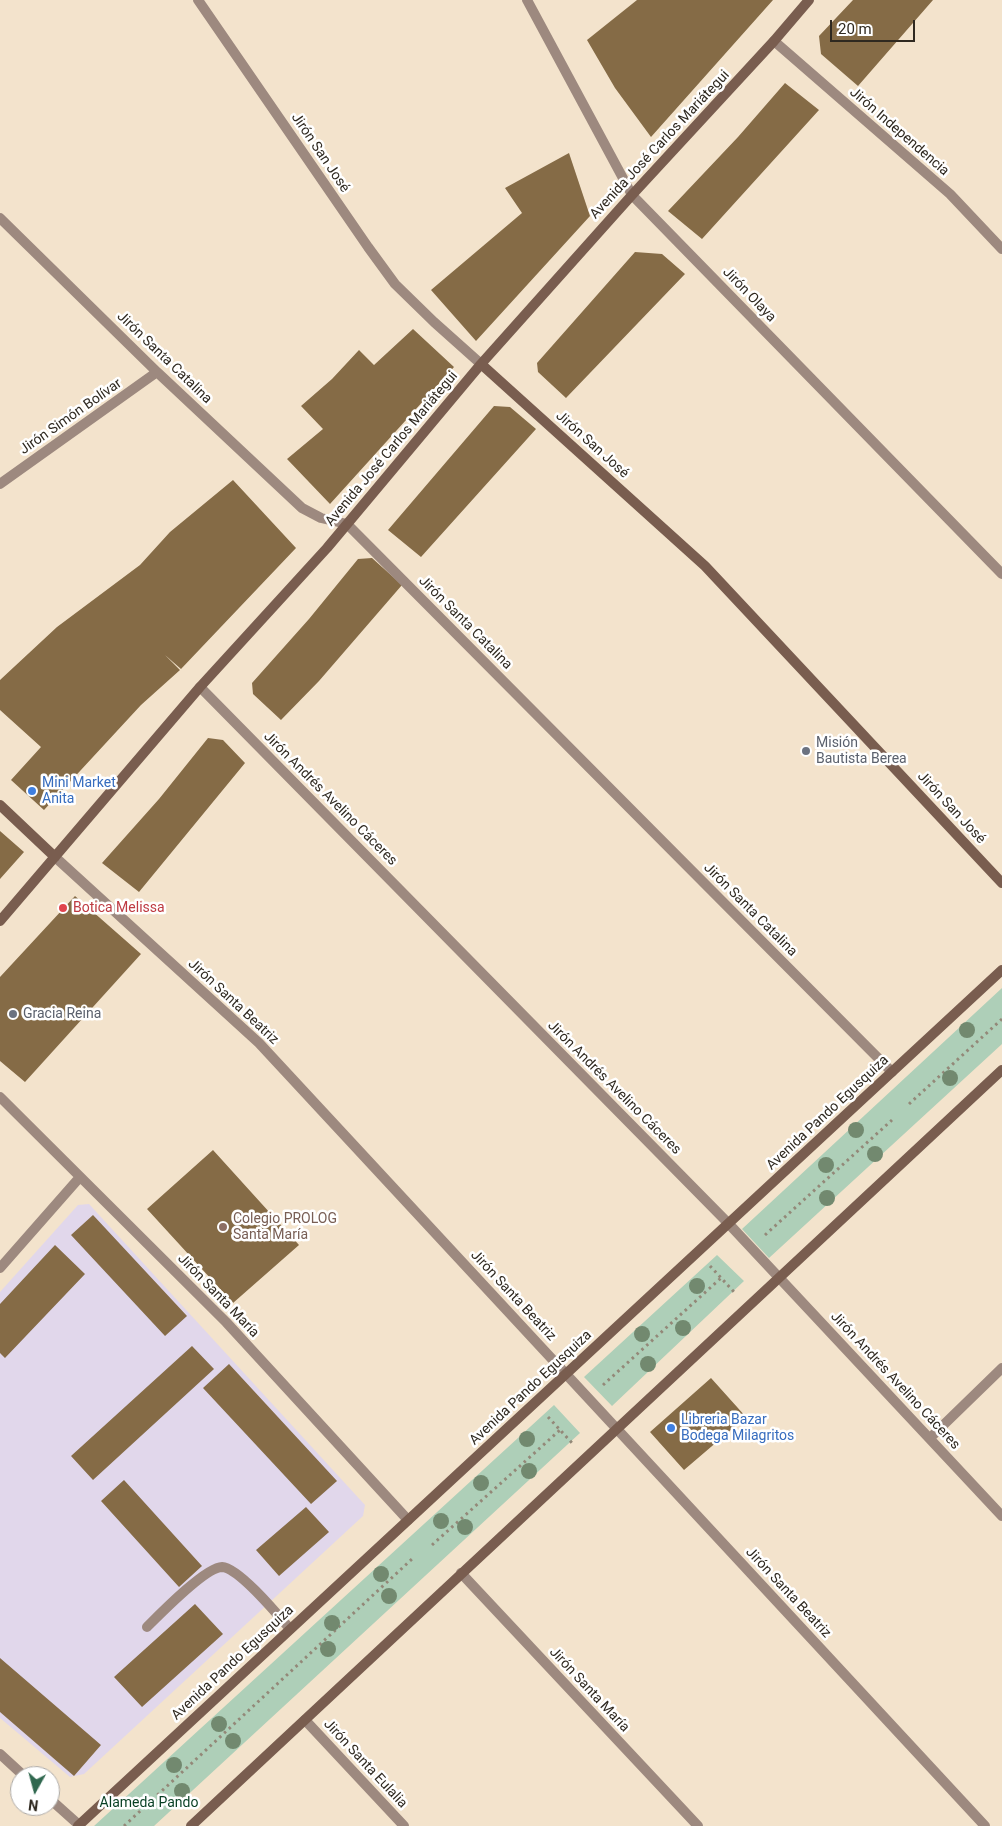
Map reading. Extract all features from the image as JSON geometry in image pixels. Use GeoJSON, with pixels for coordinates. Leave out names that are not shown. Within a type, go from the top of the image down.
{"type":"FeatureCollection","features":[{"type":"Feature","properties":{"kind":"street","name":"Jirón San José"},"geometry":{"type":"LineString","coordinates":[[198,0],[395,284],[434,322],[706,566],[1002,883]]}},
{"type":"Feature","properties":{"kind":"street","name":"Jirón Olaya"},"geometry":{"type":"LineString","coordinates":[[527,0],[632,195],[1002,574]]}},
{"type":"Feature","properties":{"kind":"street","name":"Avenida José Carlos Mariátegui"},"geometry":{"type":"LineString","coordinates":[[0,921],[200,686],[321,556],[481,364],[809,0]]}},
{"type":"Feature","properties":{"kind":"street","name":"Jirón Independencia"},"geometry":{"type":"LineString","coordinates":[[774,41],[950,194],[1002,249]]}},
{"type":"Feature","properties":{"kind":"street","name":"Jirón Santa Catalina"},"geometry":{"type":"LineString","coordinates":[[1,220],[157,372],[302,508],[321,518],[347,524],[892,1072]]}},
{"type":"Feature","properties":{"kind":"street","name":"Jirón Simón Bolívar"},"geometry":{"type":"LineString","coordinates":[[0,484],[157,372]]}},
{"type":"Feature","properties":{"kind":"street","name":"Jirón Andrés Avelino Cáceres"},"geometry":{"type":"LineString","coordinates":[[200,686],[728,1223],[1002,1516]]}},
{"type":"Feature","properties":{"kind":"street","name":"Jirón Santa Beatriz"},"geometry":{"type":"LineString","coordinates":[[0,805],[259,1043],[985,1826]]}},
{"type":"Feature","properties":{"kind":"street","name":"Avenida Pando Egusquiza"},"geometry":{"type":"LineString","coordinates":[[78,1826],[1002,970]]}},
{"type":"Feature","properties":{"kind":"street"},"geometry":{"type":"LineString","coordinates":[[191,1826],[1002,1070]]}},
{"type":"Feature","properties":{"kind":"street","name":"Jirón Santa María"},"geometry":{"type":"LineString","coordinates":[[0,1098],[226,1322],[408,1520]]}},
{"type":"Feature","properties":{"kind":"street"},"geometry":{"type":"LineString","coordinates":[[0,1268],[80,1177]]}},
{"type":"Feature","properties":{"kind":"street"},"geometry":{"type":"LineString","coordinates":[[930,1438],[1002,1368]]}},
{"type":"Feature","properties":{"kind":"street"},"geometry":{"type":"LineString","coordinates":[[147,1627],[206,1573],[221,1567],[235,1572],[290,1628]]}},
{"type":"Feature","properties":{"kind":"street","name":"Jirón Santa María"},"geometry":{"type":"LineString","coordinates":[[461,1573],[698,1826]]}},
{"type":"Feature","properties":{"kind":"street","name":"Jirón Santa Eulalia"},"geometry":{"type":"LineString","coordinates":[[306,1720],[404,1826]]}},
{"type":"Feature","properties":{"kind":"street"},"geometry":{"type":"LineString","coordinates":[[0,1754],[13,1766]]}},
{"type":"Feature","properties":{"kind":"street"},"geometry":{"type":"LineString","coordinates":[[60,1809],[78,1826]]}},
{"type":"Feature","properties":{"kind":"path"},"geometry":{"type":"LineString","coordinates":[[909,1104],[1002,1018]]}},
{"type":"Feature","properties":{"kind":"path"},"geometry":{"type":"LineString","coordinates":[[760,1240],[892,1120]]}},
{"type":"Feature","properties":{"kind":"path"},"geometry":{"type":"LineString","coordinates":[[697,1253],[747,1306]]}},
{"type":"Feature","properties":{"kind":"path"},"geometry":{"type":"LineString","coordinates":[[601,1387],[722,1278]]}},
{"type":"Feature","properties":{"kind":"path"},"geometry":{"type":"LineString","coordinates":[[535,1403],[585,1457]]}},
{"type":"Feature","properties":{"kind":"path"},"geometry":{"type":"LineString","coordinates":[[432,1544],[560,1430]]}},
{"type":"Feature","properties":{"kind":"path"},"geometry":{"type":"LineString","coordinates":[[124,1826],[412,1559]]}},
{"type":"Feature","properties":{"kind":"shaded area"},"geometry":{"type":"Polygon","coordinates":[[[89,1204],[365,1505],[363,1516],[84,1774],[70,1777],[60,1769],[60,1766],[57,1766],[0,1718],[0,1292],[78,1205],[89,1204]]]}},
{"type":"Feature","properties":{"kind":"green space"},"geometry":{"type":"Polygon","coordinates":[[[1002,988],[1002,1044],[769,1258],[742,1229],[1002,988]]]}},
{"type":"Feature","properties":{"kind":"green space"},"geometry":{"type":"Polygon","coordinates":[[[717,1255],[744,1281],[612,1406],[584,1377],[717,1255]]]}},
{"type":"Feature","properties":{"kind":"green space","name":"Alameda Pando"},"geometry":{"type":"Polygon","coordinates":[[[554,1405],[580,1433],[154,1826],[94,1826],[554,1405]]]}},
{"type":"Feature","properties":{"kind":"building"},"geometry":{"type":"Polygon","coordinates":[[[637,0],[773,0],[651,137],[615,88],[587,40],[637,0]]]}},
{"type":"Feature","properties":{"kind":"building"},"geometry":{"type":"Polygon","coordinates":[[[853,0],[933,0],[858,86],[821,54],[819,36],[853,0]]]}},
{"type":"Feature","properties":{"kind":"building"},"geometry":{"type":"Polygon","coordinates":[[[785,83],[819,110],[702,239],[668,211],[738,137],[785,83]]]}},
{"type":"Feature","properties":{"kind":"building"},"geometry":{"type":"Polygon","coordinates":[[[569,153],[590,216],[476,341],[431,290],[522,213],[505,188],[569,153]]]}},
{"type":"Feature","properties":{"kind":"building"},"geometry":{"type":"Polygon","coordinates":[[[635,252],[662,254],[685,274],[566,398],[538,372],[537,363],[635,252]]]}},
{"type":"Feature","properties":{"kind":"building"},"geometry":{"type":"Polygon","coordinates":[[[413,329],[454,367],[330,504],[287,459],[323,429],[301,406],[332,379],[359,350],[374,365],[413,329]]]}},
{"type":"Feature","properties":{"kind":"building"},"geometry":{"type":"Polygon","coordinates":[[[494,406],[510,407],[536,429],[421,557],[388,530],[494,406]]]}},
{"type":"Feature","properties":{"kind":"building"},"geometry":{"type":"Polygon","coordinates":[[[233,480],[296,548],[181,669],[165,655],[180,670],[141,705],[44,810],[11,780],[41,747],[0,710],[0,680],[57,627],[140,565],[170,532],[233,480]]]}},
{"type":"Feature","properties":{"kind":"building"},"geometry":{"type":"Polygon","coordinates":[[[372,558],[402,585],[319,681],[281,720],[253,694],[252,683],[309,619],[358,559],[372,558]]]}},
{"type":"Feature","properties":{"kind":"building"},"geometry":{"type":"Polygon","coordinates":[[[208,738],[223,740],[245,763],[139,892],[102,863],[159,799],[208,738]]]}},
{"type":"Feature","properties":{"kind":"building"},"geometry":{"type":"Polygon","coordinates":[[[0,831],[24,852],[0,879],[0,831]]]}},
{"type":"Feature","properties":{"kind":"building"},"geometry":{"type":"Polygon","coordinates":[[[75,896],[141,954],[25,1082],[0,1061],[0,977],[75,896]]]}},
{"type":"Feature","properties":{"kind":"building","name":"Colegio PROLOG Santa María"},"geometry":{"type":"Polygon","coordinates":[[[213,1150],[299,1245],[233,1303],[147,1209],[213,1150]]]}},
{"type":"Feature","properties":{"kind":"building"},"geometry":{"type":"Polygon","coordinates":[[[93,1215],[187,1316],[165,1336],[71,1235],[93,1215]]]}},
{"type":"Feature","properties":{"kind":"building"},"geometry":{"type":"Polygon","coordinates":[[[55,1245],[85,1274],[5,1358],[0,1353],[0,1304],[55,1245]]]}},
{"type":"Feature","properties":{"kind":"building"},"geometry":{"type":"Polygon","coordinates":[[[192,1346],[214,1369],[93,1480],[71,1456],[192,1346]]]}},
{"type":"Feature","properties":{"kind":"building"},"geometry":{"type":"Polygon","coordinates":[[[229,1364],[337,1481],[311,1504],[203,1388],[229,1364]]]}},
{"type":"Feature","properties":{"kind":"building"},"geometry":{"type":"Polygon","coordinates":[[[711,1378],[746,1417],[684,1470],[650,1432],[711,1378]]]}},
{"type":"Feature","properties":{"kind":"building"},"geometry":{"type":"Polygon","coordinates":[[[124,1480],[202,1566],[179,1587],[101,1501],[124,1480]]]}},
{"type":"Feature","properties":{"kind":"building"},"geometry":{"type":"Polygon","coordinates":[[[306,1507],[329,1532],[279,1576],[256,1550],[306,1507]]]}},
{"type":"Feature","properties":{"kind":"building"},"geometry":{"type":"Polygon","coordinates":[[[195,1604],[223,1634],[142,1707],[114,1677],[195,1604]]]}},
{"type":"Feature","properties":{"kind":"building"},"geometry":{"type":"Polygon","coordinates":[[[0,1658],[101,1745],[74,1776],[0,1712],[0,1658]]]}},
{"type":"Feature","properties":{"kind":"place","name":"Misión Bautista Berea"},"geometry":{"type":"Point","coordinates":[806,751]}},
{"type":"Feature","properties":{"kind":"place","name":"Mini Market Anita"},"geometry":{"type":"Point","coordinates":[32,791]}},
{"type":"Feature","properties":{"kind":"place","name":"Botica Melissa"},"geometry":{"type":"Point","coordinates":[63,908]}},
{"type":"Feature","properties":{"kind":"place","name":"Gracia Reina"},"geometry":{"type":"Point","coordinates":[13,1014]}},
{"type":"Feature","properties":{"kind":"place","name":"Colegio PROLOG Santa María"},"geometry":{"type":"Point","coordinates":[223,1227]}},
{"type":"Feature","properties":{"kind":"place","name":"Libreria Bazar Bodega Milagritos"},"geometry":{"type":"Point","coordinates":[671,1428]}}]}
